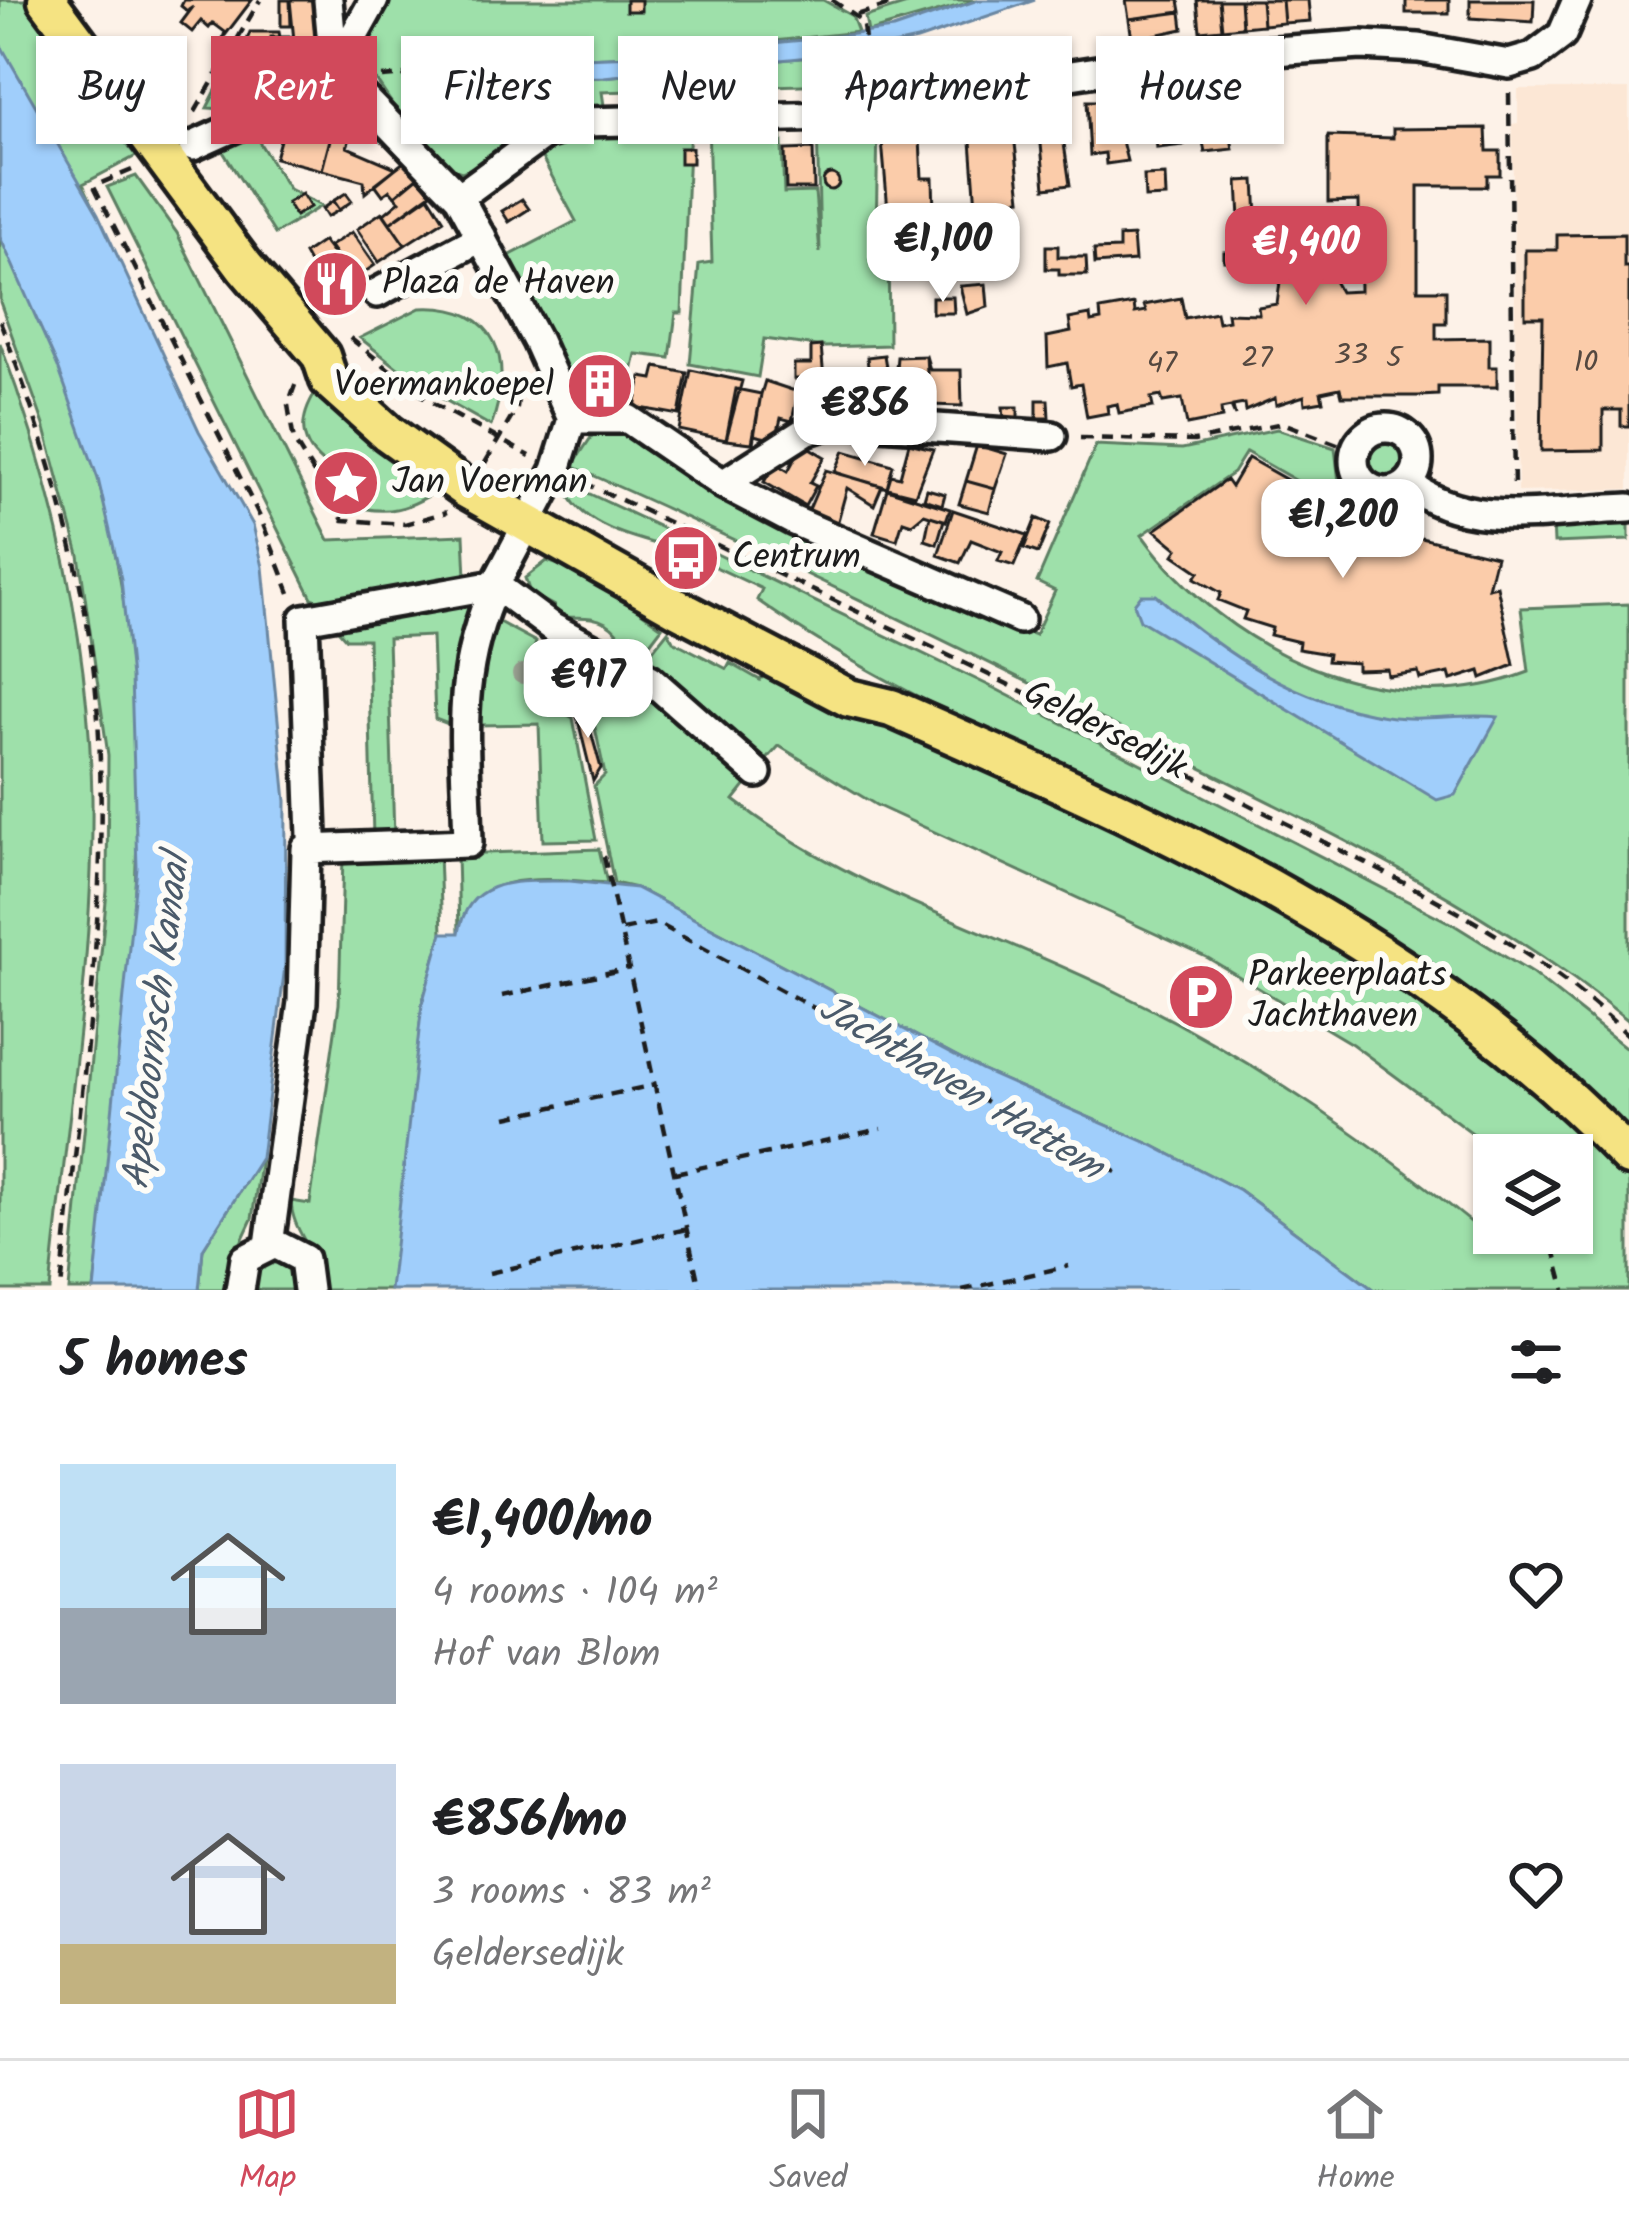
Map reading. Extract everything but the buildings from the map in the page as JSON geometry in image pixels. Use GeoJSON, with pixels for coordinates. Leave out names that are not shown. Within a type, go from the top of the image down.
{"type":"FeatureCollection","features":[{"type":"Feature","properties":{"kind":"main road","name":"Geldersedijk"},"geometry":{"type":"LineString","coordinates":[[47,0],[252,276],[333,338],[329,380],[388,433],[466,489],[533,514],[849,698],[891,708],[1135,816],[1318,910],[1452,1001],[1546,1077],[1629,1156]]}},
{"type":"Feature","properties":{"kind":"street"},"geometry":{"type":"LineString","coordinates":[[328,0],[331,36]]}},
{"type":"Feature","properties":{"kind":"street"},"geometry":{"type":"LineString","coordinates":[[363,36],[374,0]]}},
{"type":"Feature","properties":{"kind":"street"},"geometry":{"type":"LineString","coordinates":[[594,123],[878,115],[1045,79],[1209,56],[1361,45],[1419,48],[1509,64],[1533,58],[1562,35],[1577,0]]}},
{"type":"Feature","properties":{"kind":"street"},"geometry":{"type":"LineString","coordinates":[[269,1245],[302,1002],[306,849],[469,843],[465,671],[473,633],[556,470],[572,419],[459,197],[377,101]]}},
{"type":"Feature","properties":{"kind":"street"},"geometry":{"type":"LineString","coordinates":[[188,139],[211,130]]}},
{"type":"Feature","properties":{"kind":"street"},"geometry":{"type":"LineString","coordinates":[[459,197],[531,144]]}},
{"type":"Feature","properties":{"kind":"street"},"geometry":{"type":"LineString","coordinates":[[377,293],[482,237]]}},
{"type":"Feature","properties":{"kind":"street"},"geometry":{"type":"LineString","coordinates":[[572,419],[628,419],[724,484],[854,549],[1020,619]]}},
{"type":"Feature","properties":{"kind":"street"},"geometry":{"type":"LineString","coordinates":[[724,484],[806,431],[836,421],[1052,436]]}},
{"type":"Feature","properties":{"kind":"street"},"geometry":{"type":"LineString","coordinates":[[1372,430],[1402,432],[1418,460],[1408,483],[1385,492],[1366,485],[1355,470],[1354,451],[1372,430]]}},
{"type":"Feature","properties":{"kind":"street"},"geometry":{"type":"LineString","coordinates":[[1408,483],[1428,501],[1462,513],[1629,508]]}},
{"type":"Feature","properties":{"kind":"street"},"geometry":{"type":"LineString","coordinates":[[312,836],[304,619],[495,585],[553,628],[650,680],[757,773]]}},
{"type":"Feature","properties":{"kind":"street"},"geometry":{"type":"LineString","coordinates":[[241,1290],[245,1259],[269,1245],[286,1246],[304,1259],[308,1290]]}},
{"type":"Feature","properties":{"kind":"path"},"geometry":{"type":"LineString","coordinates":[[188,139],[260,0]]}},
{"type":"Feature","properties":{"kind":"path"},"geometry":{"type":"LineString","coordinates":[[832,0],[857,14],[865,36]]}},
{"type":"Feature","properties":{"kind":"path"},"geometry":{"type":"LineString","coordinates":[[857,14],[905,0]]}},
{"type":"Feature","properties":{"kind":"path"},"geometry":{"type":"LineString","coordinates":[[1509,64],[1516,512]]}},
{"type":"Feature","properties":{"kind":"path"},"geometry":{"type":"LineString","coordinates":[[133,170],[94,186],[261,519],[304,619]]}},
{"type":"Feature","properties":{"kind":"path","name":"Geldersedijk"},"geometry":{"type":"LineString","coordinates":[[306,294],[333,338],[499,440],[984,669],[1410,886],[1489,931],[1604,1012],[1629,1036]]}},
{"type":"Feature","properties":{"kind":"path"},"geometry":{"type":"LineString","coordinates":[[0,321],[58,499],[98,712],[98,910],[61,1290]]}},
{"type":"Feature","properties":{"kind":"path"},"geometry":{"type":"LineString","coordinates":[[333,338],[293,388],[289,424],[302,461],[343,520],[405,524],[455,506]]}},
{"type":"Feature","properties":{"kind":"path"},"geometry":{"type":"LineString","coordinates":[[499,440],[518,408],[522,385],[517,364]]}},
{"type":"Feature","properties":{"kind":"path"},"geometry":{"type":"LineString","coordinates":[[1052,436],[1174,442],[1283,423],[1354,451]]}},
{"type":"Feature","properties":{"kind":"path"},"geometry":{"type":"LineString","coordinates":[[604,856],[700,1290]]}},
{"type":"Feature","properties":{"kind":"path"},"geometry":{"type":"LineString","coordinates":[[622,929],[657,923],[1120,1174]]}},
{"type":"Feature","properties":{"kind":"path"},"geometry":{"type":"LineString","coordinates":[[502,996],[630,968]]}},
{"type":"Feature","properties":{"kind":"path"},"geometry":{"type":"LineString","coordinates":[[507,1117],[656,1085]]}},
{"type":"Feature","properties":{"kind":"path"},"geometry":{"type":"LineString","coordinates":[[675,1172],[881,1129]]}},
{"type":"Feature","properties":{"kind":"path"},"geometry":{"type":"LineString","coordinates":[[489,1273],[687,1229]]}},
{"type":"Feature","properties":{"kind":"path"},"geometry":{"type":"LineString","coordinates":[[1555,1254],[1565,1290]]}},
{"type":"Feature","properties":{"kind":"path"},"geometry":{"type":"LineString","coordinates":[[962,1290],[1069,1266]]}},
{"type":"Feature","properties":{"kind":"shaded area"},"geometry":{"type":"Polygon","coordinates":[[[1518,89],[1629,89],[1629,489],[1518,492],[1512,124],[1518,123],[1518,89]]]}},
{"type":"Feature","properties":{"kind":"green space"},"geometry":{"type":"Polygon","coordinates":[[[0,0],[28,0],[54,36],[36,36],[36,144],[127,144],[136,156],[83,184],[174,381],[99,484],[121,583],[133,684],[137,785],[128,988],[94,1290],[69,1290],[107,891],[108,755],[79,555],[44,425],[0,302],[0,0]]]}},
{"type":"Feature","properties":{"kind":"green space"},"geometry":{"type":"Polygon","coordinates":[[[384,0],[823,0],[852,16],[858,32],[778,41],[778,36],[618,36],[618,57],[594,58],[594,36],[401,36],[401,115],[377,81],[377,36],[363,36],[384,0]]]}},
{"type":"Feature","properties":{"kind":"green space"},"geometry":{"type":"Polygon","coordinates":[[[920,0],[978,0],[868,32],[865,17],[920,0]]]}},
{"type":"Feature","properties":{"kind":"green space"},"geometry":{"type":"Polygon","coordinates":[[[802,58],[802,85],[778,86],[778,60],[802,58]]]}},
{"type":"Feature","properties":{"kind":"green space"},"geometry":{"type":"Polygon","coordinates":[[[618,76],[618,91],[602,92],[605,112],[594,117],[594,77],[618,76]]]}},
{"type":"Feature","properties":{"kind":"green space"},"geometry":{"type":"Polygon","coordinates":[[[778,121],[784,193],[815,192],[820,253],[818,144],[878,144],[876,237],[888,239],[889,345],[824,347],[764,339],[758,377],[690,364],[699,264],[712,262],[709,144],[778,144],[778,121]]]}},
{"type":"Feature","properties":{"kind":"green space"},"geometry":{"type":"Polygon","coordinates":[[[618,130],[618,144],[689,144],[682,313],[676,313],[670,358],[636,354],[624,407],[590,405],[577,398],[507,257],[576,221],[535,145],[594,144],[594,133],[618,130]]]}},
{"type":"Feature","properties":{"kind":"green space"},"geometry":{"type":"Polygon","coordinates":[[[234,144],[260,144],[289,189],[321,206],[275,234],[222,150],[234,144]]]}},
{"type":"Feature","properties":{"kind":"green space"},"geometry":{"type":"Polygon","coordinates":[[[428,144],[529,144],[462,172],[452,169],[428,144]]]}},
{"type":"Feature","properties":{"kind":"green space"},"geometry":{"type":"Polygon","coordinates":[[[136,176],[177,233],[329,540],[464,535],[466,577],[322,602],[312,598],[107,187],[136,176]]]}},
{"type":"Feature","properties":{"kind":"green space"},"geometry":{"type":"Polygon","coordinates":[[[420,308],[467,316],[494,341],[501,380],[491,426],[422,387],[360,338],[420,308]]]}},
{"type":"Feature","properties":{"kind":"green space"},"geometry":{"type":"Polygon","coordinates":[[[0,343],[37,453],[66,566],[89,740],[89,921],[50,1290],[0,1290],[0,343]]]}},
{"type":"Feature","properties":{"kind":"green space"},"geometry":{"type":"Polygon","coordinates":[[[320,386],[443,486],[398,509],[374,510],[347,503],[345,495],[369,483],[371,475],[361,465],[322,462],[313,453],[304,435],[305,416],[320,386]]]}},
{"type":"Feature","properties":{"kind":"green space"},"geometry":{"type":"Polygon","coordinates":[[[613,425],[639,436],[638,446],[711,492],[720,491],[953,602],[1035,635],[1055,591],[1037,582],[1096,445],[1182,449],[1277,429],[1335,448],[1339,482],[1364,505],[1358,516],[1246,452],[1233,473],[1142,535],[1177,577],[1218,614],[1264,644],[1313,668],[1366,684],[1420,690],[1475,687],[1529,672],[1521,608],[1629,604],[1629,1021],[1515,938],[1393,866],[858,599],[572,466],[594,433],[613,425]]]}},
{"type":"Feature","properties":{"kind":"green space"},"geometry":{"type":"Polygon","coordinates":[[[1385,439],[1400,445],[1406,460],[1400,475],[1385,481],[1370,475],[1364,460],[1370,445],[1385,439]]]}},
{"type":"Feature","properties":{"kind":"green space"},"geometry":{"type":"Polygon","coordinates":[[[573,486],[683,538],[677,550],[617,532],[589,517],[569,496],[573,486]]]}},
{"type":"Feature","properties":{"kind":"green space"},"geometry":{"type":"Polygon","coordinates":[[[1629,519],[1629,540],[1554,543],[1553,522],[1629,519]]]}},
{"type":"Feature","properties":{"kind":"green space"},"geometry":{"type":"Polygon","coordinates":[[[690,541],[994,688],[1454,925],[1533,974],[1629,1050],[1629,1134],[1426,969],[1340,909],[1229,846],[887,680],[757,600],[762,589],[684,552],[690,541]]]}},
{"type":"Feature","properties":{"kind":"green space"},"geometry":{"type":"Polygon","coordinates":[[[547,561],[589,575],[662,627],[637,660],[606,623],[551,613],[554,606],[530,593],[525,578],[547,561]]]}},
{"type":"Feature","properties":{"kind":"green space"},"geometry":{"type":"Polygon","coordinates":[[[472,600],[454,659],[454,716],[448,724],[435,719],[432,636],[388,638],[394,837],[373,838],[368,639],[346,639],[333,624],[472,600]]]}},
{"type":"Feature","properties":{"kind":"green space"},"geometry":{"type":"Polygon","coordinates":[[[495,620],[536,642],[529,667],[538,697],[573,718],[596,840],[543,841],[539,724],[478,725],[476,673],[495,620]]]}},
{"type":"Feature","properties":{"kind":"green space"},"geometry":{"type":"Polygon","coordinates":[[[668,631],[673,641],[727,669],[730,663],[760,680],[764,675],[824,694],[1156,844],[1307,924],[1488,1051],[1581,1134],[1474,1134],[1352,1044],[1208,958],[876,805],[779,746],[762,765],[643,662],[668,631]]]}},
{"type":"Feature","properties":{"kind":"green space"},"geometry":{"type":"Polygon","coordinates":[[[631,676],[750,780],[734,800],[778,831],[871,883],[1169,1019],[1269,1077],[1473,1224],[1473,1254],[1593,1254],[1593,1145],[1629,1177],[1629,1290],[1374,1290],[1239,1190],[1152,1145],[983,1071],[636,888],[614,883],[594,786],[605,775],[593,718],[616,706],[631,676]]]}},
{"type":"Feature","properties":{"kind":"green space"},"geometry":{"type":"Polygon","coordinates":[[[599,849],[607,883],[540,880],[497,887],[479,896],[466,911],[459,933],[457,854],[599,849]]]}},
{"type":"Feature","properties":{"kind":"green space"},"geometry":{"type":"Polygon","coordinates":[[[439,854],[442,933],[422,1004],[396,1274],[390,1290],[319,1290],[317,1266],[296,1225],[291,1201],[310,1204],[339,1004],[343,856],[439,854]]]}},
{"type":"Feature","properties":{"kind":"green space"},"geometry":{"type":"Polygon","coordinates":[[[261,1158],[252,1219],[230,1266],[230,1290],[199,1290],[203,1249],[261,1158]]]}},
{"type":"Feature","properties":{"kind":"green space"},"geometry":{"type":"Polygon","coordinates":[[[266,1256],[295,1265],[297,1290],[252,1290],[254,1265],[266,1256]]]}},
{"type":"Feature","properties":{"kind":"water"},"geometry":{"type":"Polygon","coordinates":[[[978,0],[1035,0],[929,36],[838,36],[893,29],[978,0]]]}},
{"type":"Feature","properties":{"kind":"water"},"geometry":{"type":"Polygon","coordinates":[[[802,40],[802,58],[778,60],[778,42],[802,40]]]}},
{"type":"Feature","properties":{"kind":"water","name":"Apeldoornsch Kanaal"},"geometry":{"type":"Polygon","coordinates":[[[0,44],[36,106],[36,144],[58,144],[98,214],[199,431],[253,525],[263,567],[286,801],[285,966],[261,1158],[203,1249],[199,1290],[94,1290],[137,868],[131,678],[121,579],[98,479],[58,367],[0,237],[0,44]]]}},
{"type":"Feature","properties":{"kind":"water"},"geometry":{"type":"Polygon","coordinates":[[[618,57],[618,76],[594,77],[594,58],[618,57]]]}},
{"type":"Feature","properties":{"kind":"water"},"geometry":{"type":"Polygon","coordinates":[[[1141,595],[1156,595],[1234,655],[1322,700],[1400,718],[1498,717],[1455,795],[1437,800],[1140,620],[1134,604],[1141,595]]]}},
{"type":"Feature","properties":{"kind":"water","name":"Jachthaven Hattem"},"geometry":{"type":"Polygon","coordinates":[[[570,881],[636,888],[983,1071],[1152,1145],[1239,1190],[1374,1290],[390,1290],[422,1004],[442,933],[459,933],[474,900],[500,885],[570,881]]]}},
{"type":"Feature","properties":{"kind":"place","name":"Plaza de Haven"},"geometry":{"type":"Point","coordinates":[335,284]}},
{"type":"Feature","properties":{"kind":"place","name":"Voermankoepel"},"geometry":{"type":"Point","coordinates":[600,386]}},
{"type":"Feature","properties":{"kind":"place","name":"Jan Voerman"},"geometry":{"type":"Point","coordinates":[346,483]}},
{"type":"Feature","properties":{"kind":"place","name":"Centrum"},"geometry":{"type":"Point","coordinates":[686,558]}},
{"type":"Feature","properties":{"kind":"place","name":"Parkeerplaats Jachthaven"},"geometry":{"type":"Point","coordinates":[1201,997]}}]}
